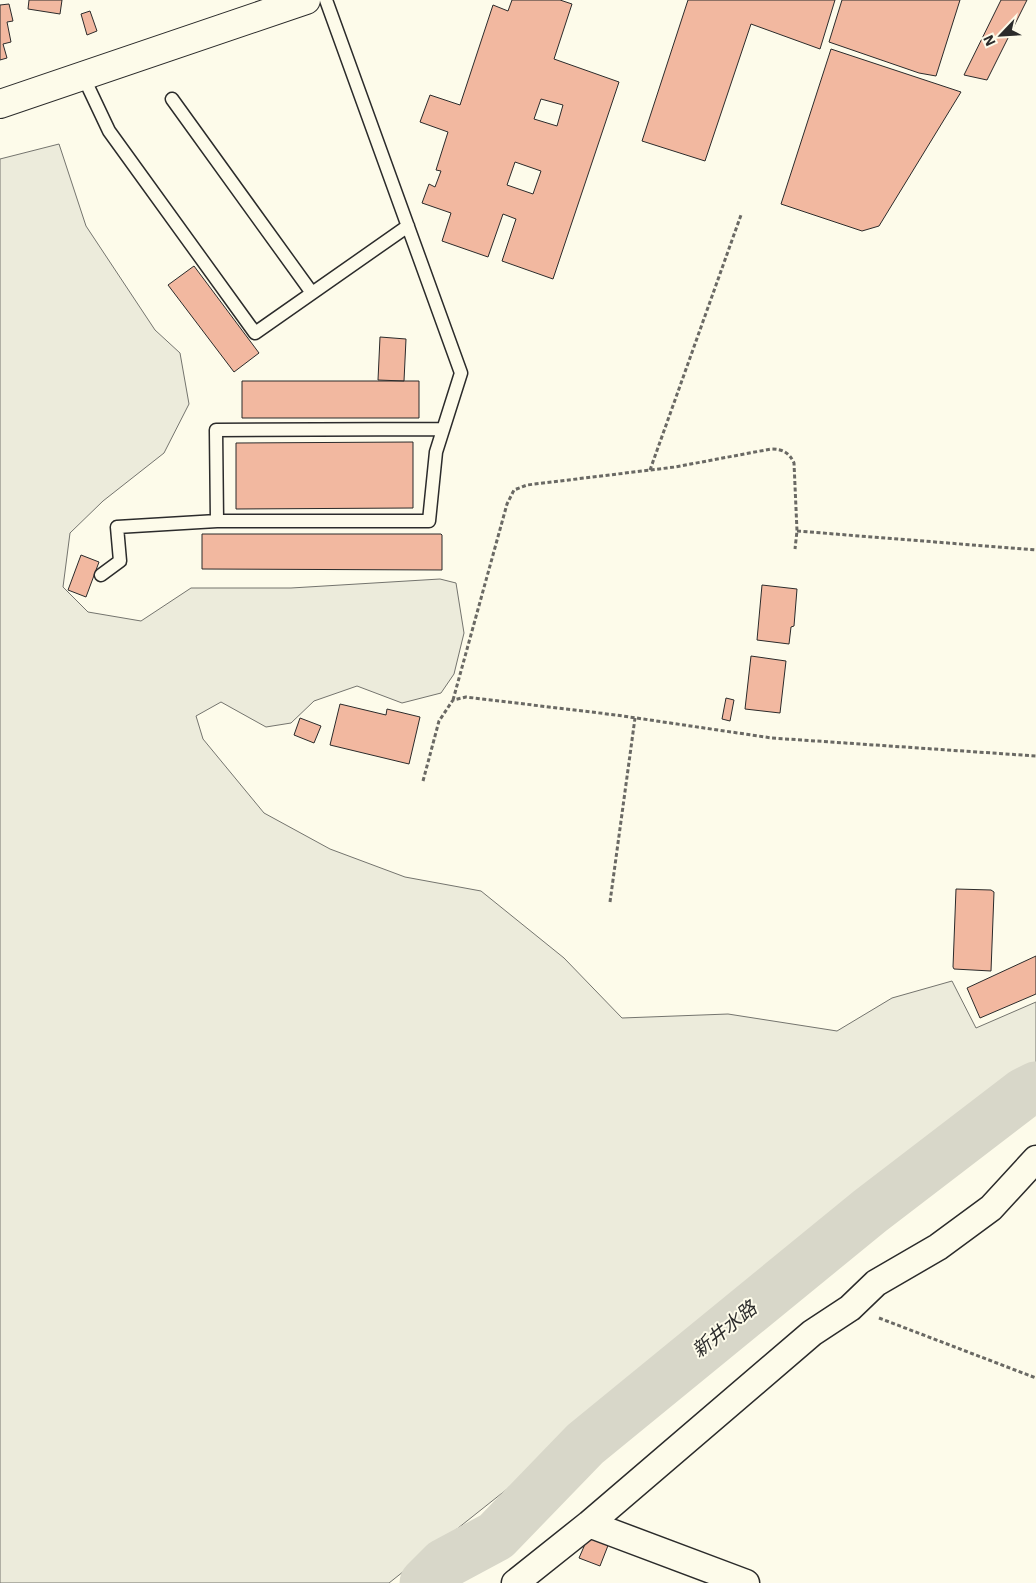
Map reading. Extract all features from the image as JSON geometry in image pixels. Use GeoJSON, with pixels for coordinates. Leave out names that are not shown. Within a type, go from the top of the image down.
{"type":"FeatureCollection","features":[{"type":"Feature","properties":{"kind":"street"},"geometry":{"type":"LineString","coordinates":[[0,104],[306,0]]}},
{"type":"Feature","properties":{"kind":"street"},"geometry":{"type":"LineString","coordinates":[[515,1583],[589,1524],[812,1333],[850,1308],[876,1283],[938,1247],[991,1208],[1036,1159]]}},
{"type":"Feature","properties":{"kind":"street"},"geometry":{"type":"LineString","coordinates":[[589,1524],[746,1583]]}},
{"type":"Feature","properties":{"kind":"lane"},"geometry":{"type":"LineString","coordinates":[[101,576],[120,561],[117,527],[217,521],[429,521],[436,452],[461,373],[326,0]]}},
{"type":"Feature","properties":{"kind":"lane"},"geometry":{"type":"LineString","coordinates":[[83,76],[109,131],[255,334],[408,226]]}},
{"type":"Feature","properties":{"kind":"lane"},"geometry":{"type":"LineString","coordinates":[[172,99],[312,293]]}},
{"type":"Feature","properties":{"kind":"lane"},"geometry":{"type":"LineString","coordinates":[[217,521],[216,430],[443,429]]}},
{"type":"Feature","properties":{"kind":"path"},"geometry":{"type":"LineString","coordinates":[[650,470],[741,214]]}},
{"type":"Feature","properties":{"kind":"path"},"geometry":{"type":"LineString","coordinates":[[423,781],[439,721],[452,700],[507,504],[514,490],[526,484],[675,467],[771,449],[782,449],[791,456],[794,463],[797,531],[795,550]]}},
{"type":"Feature","properties":{"kind":"path"},"geometry":{"type":"LineString","coordinates":[[797,531],[1036,550]]}},
{"type":"Feature","properties":{"kind":"path"},"geometry":{"type":"LineString","coordinates":[[452,700],[466,696],[772,738],[1036,756]]}},
{"type":"Feature","properties":{"kind":"path"},"geometry":{"type":"LineString","coordinates":[[610,902],[635,718]]}},
{"type":"Feature","properties":{"kind":"path"},"geometry":{"type":"LineString","coordinates":[[850,1308],[1036,1378]]}},
{"type":"Feature","properties":{"kind":"shaded area"},"geometry":{"type":"Polygon","coordinates":[[[59,144],[86,226],[155,330],[180,353],[189,404],[164,453],[103,501],[70,533],[63,587],[88,612],[141,621],[191,588],[291,588],[440,579],[456,583],[464,633],[454,674],[441,693],[402,703],[357,686],[314,701],[291,723],[266,727],[221,702],[196,716],[203,739],[264,813],[330,849],[405,877],[481,891],[564,958],[622,1018],[728,1014],[837,1031],[892,998],[952,981],[976,1028],[1036,1002],[1036,1110],[974,1140],[853,1239],[689,1345],[610,1432],[516,1482],[389,1583],[0,1583],[0,159],[59,144]]]}},
{"type":"Feature","properties":{"kind":"building"},"geometry":{"type":"Polygon","coordinates":[[[29,0],[62,0],[60,14],[28,9],[29,0]]]}},
{"type":"Feature","properties":{"kind":"building"},"geometry":{"type":"Polygon","coordinates":[[[512,0],[560,0],[572,4],[554,59],[619,82],[553,279],[502,261],[516,219],[503,214],[488,257],[442,241],[451,213],[422,203],[429,184],[435,187],[441,171],[436,170],[448,132],[420,122],[430,95],[460,105],[493,5],[508,11],[512,0]],[[541,99],[534,119],[557,126],[563,105],[541,99]],[[515,162],[507,185],[533,194],[541,171],[515,162]]]}},
{"type":"Feature","properties":{"kind":"building"},"geometry":{"type":"Polygon","coordinates":[[[688,0],[835,0],[820,49],[751,24],[705,161],[642,141],[688,0]]]}},
{"type":"Feature","properties":{"kind":"building"},"geometry":{"type":"Polygon","coordinates":[[[842,0],[960,0],[936,76],[919,73],[829,42],[842,0]]]}},
{"type":"Feature","properties":{"kind":"building"},"geometry":{"type":"Polygon","coordinates":[[[1001,0],[1027,0],[987,80],[964,75],[1001,0]]]}},
{"type":"Feature","properties":{"kind":"building"},"geometry":{"type":"Polygon","coordinates":[[[9,4],[13,21],[7,22],[11,42],[3,44],[7,58],[0,60],[0,5],[9,4]]]}},
{"type":"Feature","properties":{"kind":"building"},"geometry":{"type":"Polygon","coordinates":[[[90,11],[97,31],[87,35],[81,14],[90,11]]]}},
{"type":"Feature","properties":{"kind":"building"},"geometry":{"type":"Polygon","coordinates":[[[831,49],[961,92],[879,226],[862,231],[781,204],[831,49]]]}},
{"type":"Feature","properties":{"kind":"building"},"geometry":{"type":"Polygon","coordinates":[[[194,266],[259,353],[234,372],[168,285],[194,266]]]}},
{"type":"Feature","properties":{"kind":"building"},"geometry":{"type":"Polygon","coordinates":[[[380,337],[406,339],[404,381],[378,380],[380,337]]]}},
{"type":"Feature","properties":{"kind":"building"},"geometry":{"type":"Polygon","coordinates":[[[242,381],[419,381],[419,418],[242,418],[242,381]]]}},
{"type":"Feature","properties":{"kind":"building"},"geometry":{"type":"Polygon","coordinates":[[[413,442],[413,508],[236,509],[236,443],[413,442]]]}},
{"type":"Feature","properties":{"kind":"building"},"geometry":{"type":"Polygon","coordinates":[[[202,534],[441,534],[442,570],[202,569],[202,534]]]}},
{"type":"Feature","properties":{"kind":"building"},"geometry":{"type":"Polygon","coordinates":[[[81,555],[99,562],[86,597],[68,590],[81,555]]]}},
{"type":"Feature","properties":{"kind":"building"},"geometry":{"type":"Polygon","coordinates":[[[762,585],[797,589],[794,626],[791,627],[789,644],[757,640],[762,585]]]}},
{"type":"Feature","properties":{"kind":"building"},"geometry":{"type":"Polygon","coordinates":[[[751,656],[786,661],[780,713],[745,709],[751,656]]]}},
{"type":"Feature","properties":{"kind":"building"},"geometry":{"type":"Polygon","coordinates":[[[726,698],[734,700],[730,721],[722,719],[726,698]]]}},
{"type":"Feature","properties":{"kind":"building"},"geometry":{"type":"Polygon","coordinates":[[[340,704],[386,715],[387,709],[420,717],[409,764],[330,745],[340,704]]]}},
{"type":"Feature","properties":{"kind":"building"},"geometry":{"type":"Polygon","coordinates":[[[300,718],[321,726],[314,743],[294,735],[300,718]]]}},
{"type":"Feature","properties":{"kind":"building"},"geometry":{"type":"Polygon","coordinates":[[[956,889],[991,890],[994,892],[991,971],[954,969],[953,967],[956,889]]]}},
{"type":"Feature","properties":{"kind":"building"},"geometry":{"type":"Polygon","coordinates":[[[1036,956],[1036,994],[980,1018],[967,988],[1036,956]]]}},
{"type":"Feature","properties":{"kind":"building"},"geometry":{"type":"Polygon","coordinates":[[[589,1535],[609,1543],[600,1566],[579,1558],[589,1535]]]}},
{"type":"Feature","properties":{"kind":"waterway","name":"新井水路"},"geometry":{"type":"LineString","coordinates":[[425,1583],[444,1564],[496,1536],[585,1444],[870,1211],[1024,1093],[1036,1087]]}}]}
